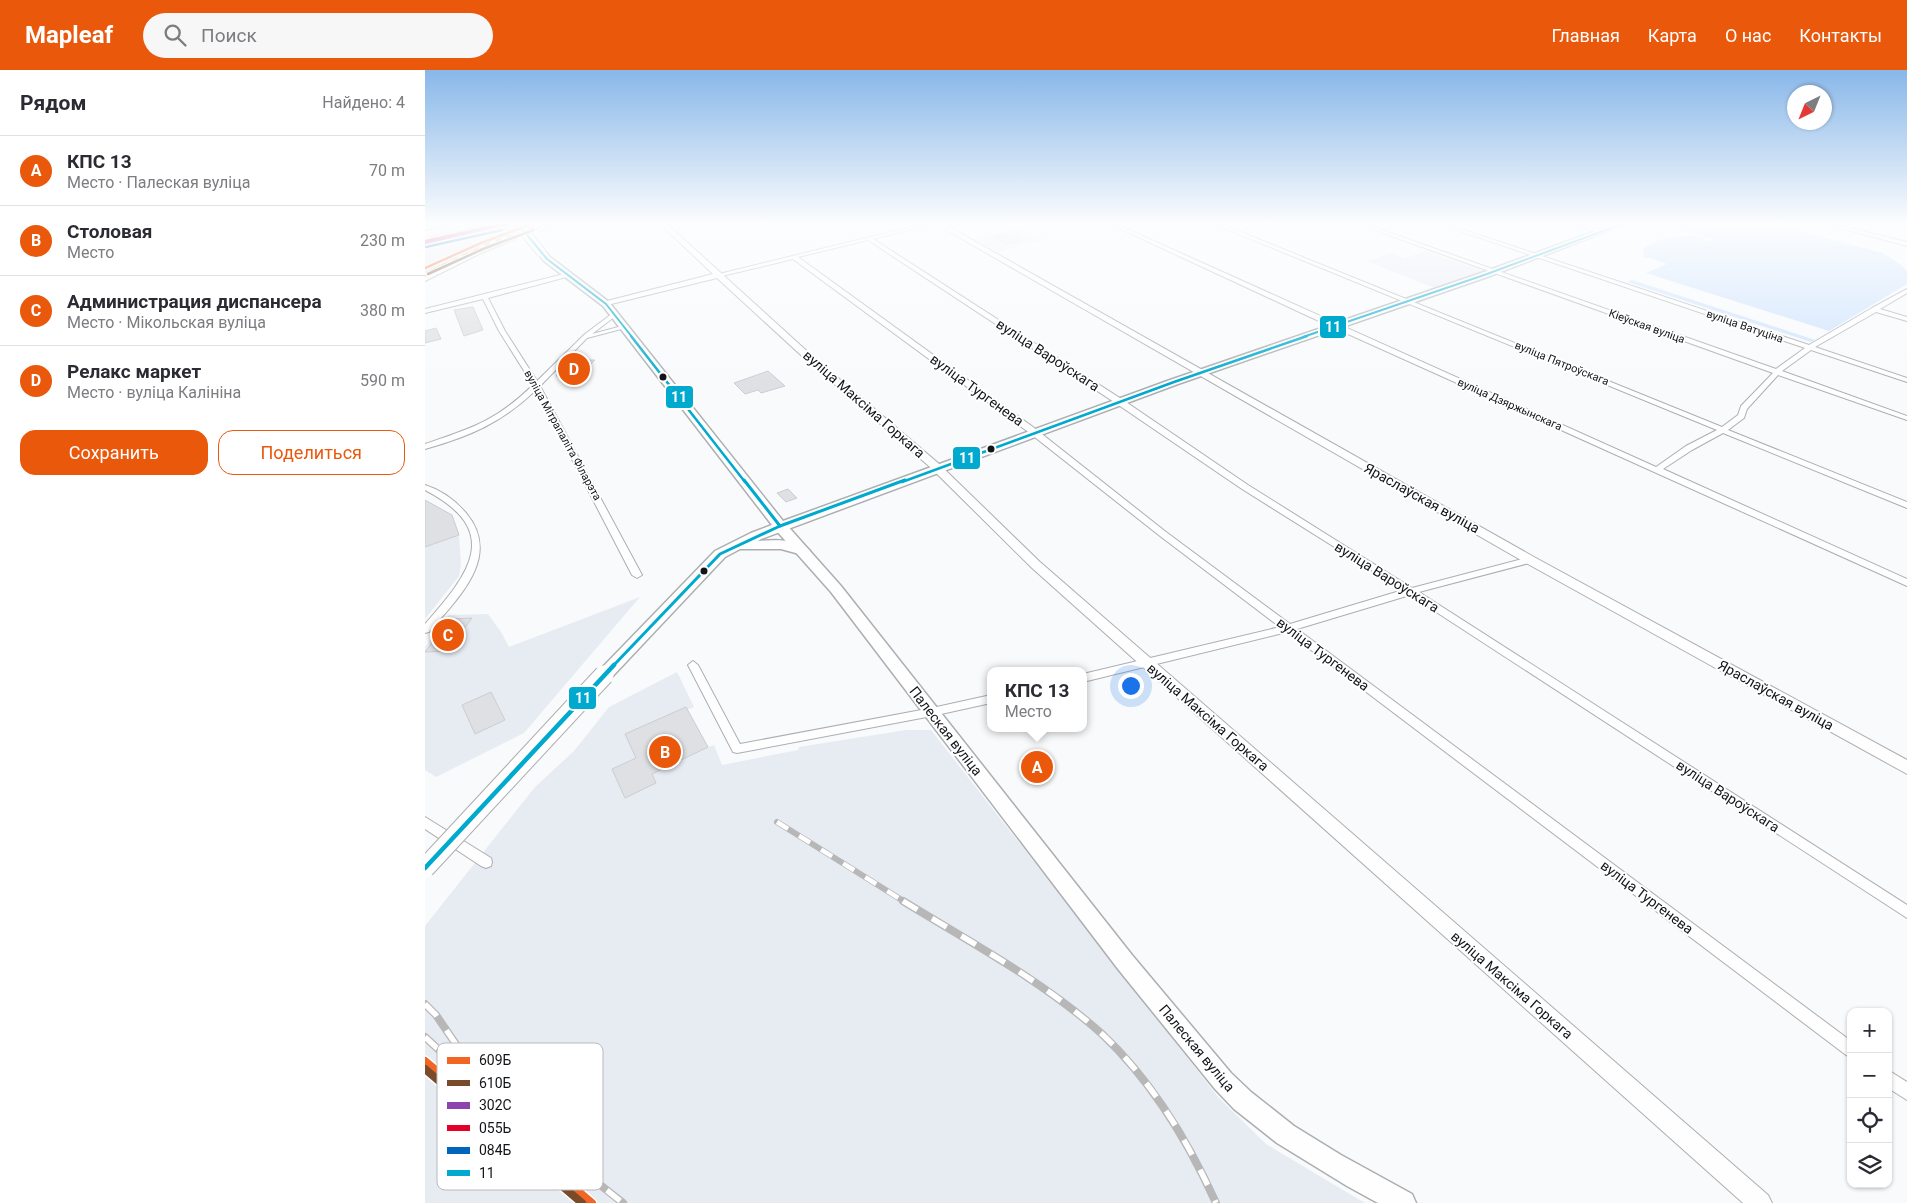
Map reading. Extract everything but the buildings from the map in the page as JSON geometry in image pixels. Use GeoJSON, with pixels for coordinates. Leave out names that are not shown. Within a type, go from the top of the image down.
{"type":"FeatureCollection","features":[{"type":"Feature","properties":{"kind":"main road","name":"Палеская вуліца"},"geometry":{"type":"LineString","coordinates":[[570,277],[606,304],[626,327],[780,526],[836,589],[1125,962],[1240,1099],[1292,1140],[1403,1203]]}},
{"type":"Feature","properties":{"kind":"main road"},"geometry":{"type":"LineString","coordinates":[[425,868],[604,675],[720,554],[732,547],[780,526],[1202,372],[1480,277]]}},
{"type":"Feature","properties":{"kind":"main road"},"geometry":{"type":"LineString","coordinates":[[732,547],[772,543],[788,545],[803,551]]}},
{"type":"Feature","properties":{"kind":"street"},"geometry":{"type":"LineString","coordinates":[[425,311],[561,277]]}},
{"type":"Feature","properties":{"kind":"street"},"geometry":{"type":"LineString","coordinates":[[606,304],[711,277]]}},
{"type":"Feature","properties":{"kind":"street","name":"вуліца Максіма Горкага"},"geometry":{"type":"LineString","coordinates":[[720,277],[937,470],[1036,565],[1147,664],[1760,1203]]}},
{"type":"Feature","properties":{"kind":"street","name":"вуліца Тургенева"},"geometry":{"type":"LineString","coordinates":[[822,277],[1034,433],[1163,534],[1847,1047]]}},
{"type":"Feature","properties":{"kind":"street","name":"вуліца Вароўскага"},"geometry":{"type":"LineString","coordinates":[[927,277],[1120,402],[1245,487],[1411,591],[1907,912]]}},
{"type":"Feature","properties":{"kind":"street","name":"Яраслаўская вуліца"},"geometry":{"type":"LineString","coordinates":[[1033,277],[1531,560],[1907,768]]}},
{"type":"Feature","properties":{"kind":"street","name":"вуліца Дзяржынскага"},"geometry":{"type":"LineString","coordinates":[[1227,277],[1658,469],[1907,584]]}},
{"type":"Feature","properties":{"kind":"street","name":"вуліца Пятроўскага"},"geometry":{"type":"LineString","coordinates":[[1349,277],[1907,505]]}},
{"type":"Feature","properties":{"kind":"street","name":"Кіеўская вуліца"},"geometry":{"type":"LineString","coordinates":[[1508,277],[1907,418]]}},
{"type":"Feature","properties":{"kind":"street","name":"вуліца Ватуціна"},"geometry":{"type":"LineString","coordinates":[[1599,277],[1907,380]]}},
{"type":"Feature","properties":{"kind":"street"},"geometry":{"type":"LineString","coordinates":[[1658,469],[1689,448],[1723,430],[1741,416],[1744,408],[1777,372],[1809,348],[1874,309],[1907,292]]}},
{"type":"Feature","properties":{"kind":"street","name":"вуліца Мітрапаліта Філарэта"},"geometry":{"type":"LineString","coordinates":[[485,297],[536,387],[545,399],[637,575]]}},
{"type":"Feature","properties":{"kind":"street"},"geometry":{"type":"LineString","coordinates":[[1874,309],[1907,319]]}},
{"type":"Feature","properties":{"kind":"street"},"geometry":{"type":"LineString","coordinates":[[425,447],[492,422],[507,412],[536,387],[584,339],[615,314]]}},
{"type":"Feature","properties":{"kind":"street"},"geometry":{"type":"LineString","coordinates":[[600,325],[602,328],[610,330]]}},
{"type":"Feature","properties":{"kind":"street"},"geometry":{"type":"LineString","coordinates":[[584,339],[610,330],[626,327]]}},
{"type":"Feature","properties":{"kind":"street"},"geometry":{"type":"LineString","coordinates":[[425,487],[455,504],[473,529],[477,545],[475,566],[464,583],[425,630]]}},
{"type":"Feature","properties":{"kind":"street"},"geometry":{"type":"LineString","coordinates":[[1087,677],[1289,628],[1411,591],[1531,560]]}},
{"type":"Feature","properties":{"kind":"street"},"geometry":{"type":"LineString","coordinates":[[693,665],[737,749],[987,700]]}},
{"type":"Feature","properties":{"kind":"street"},"geometry":{"type":"LineString","coordinates":[[425,822],[487,862]]}},
{"type":"Feature","properties":{"kind":"street"},"geometry":{"type":"LineString","coordinates":[[1892,1081],[1907,1092]]}},
{"type":"Feature","properties":{"kind":"shaded area"},"geometry":{"type":"Polygon","coordinates":[[[1406,277],[1466,277],[1434,288],[1406,277]]]}},
{"type":"Feature","properties":{"kind":"shaded area"},"geometry":{"type":"Polygon","coordinates":[[[1658,277],[1907,277],[1907,284],[1829,331],[1658,277]]]}},
{"type":"Feature","properties":{"kind":"shaded area"},"geometry":{"type":"Polygon","coordinates":[[[1632,280],[1815,340],[1811,342],[1627,282],[1632,280]]]}},
{"type":"Feature","properties":{"kind":"shaded area"},"geometry":{"type":"Polygon","coordinates":[[[429,502],[452,515],[459,535],[461,564],[459,576],[425,619],[425,504],[429,502]]]}},
{"type":"Feature","properties":{"kind":"shaded area"},"geometry":{"type":"Polygon","coordinates":[[[640,597],[524,733],[436,777],[425,770],[425,647],[449,615],[488,614],[509,647],[640,597]]]}},
{"type":"Feature","properties":{"kind":"shaded area"},"geometry":{"type":"Polygon","coordinates":[[[677,672],[694,707],[687,710],[708,747],[714,745],[722,765],[798,750],[799,747],[906,730],[931,730],[1218,1097],[1266,1144],[1365,1203],[425,1203],[425,926],[535,787],[574,751],[609,707],[677,672]]]}},
{"type":"Feature","properties":{"kind":"railway"},"geometry":{"type":"LineString","coordinates":[[777,822],[905,902]]}},
{"type":"Feature","properties":{"kind":"railway"},"geometry":{"type":"LineString","coordinates":[[903,901],[1031,979],[1102,1034],[1120,1052],[1153,1092],[1181,1135],[1216,1203]]}},
{"type":"Feature","properties":{"kind":"railway"},"geometry":{"type":"LineString","coordinates":[[425,1004],[436,1015],[455,1043]]}},
{"type":"Feature","properties":{"kind":"railway"},"geometry":{"type":"LineString","coordinates":[[425,1037],[437,1048]]}},
{"type":"Feature","properties":{"kind":"railway"},"geometry":{"type":"LineString","coordinates":[[603,1187],[623,1203]]}},
{"type":"Feature","properties":{"kind":"transit line","name":"11"},"geometry":{"type":"LineString","coordinates":[[570,277],[606,304],[780,526]]}},
{"type":"Feature","properties":{"kind":"transit line","name":"11"},"geometry":{"type":"LineString","coordinates":[[425,868],[604,675],[720,554],[780,526],[1174,382],[1479,277]]}},
{"type":"Feature","properties":{"kind":"transit line","name":"609Б"},"geometry":{"type":"LineString","coordinates":[[425,1061],[437,1071]]}},
{"type":"Feature","properties":{"kind":"transit line","name":"610Б"},"geometry":{"type":"LineString","coordinates":[[425,1069],[437,1079]]}},
{"type":"Feature","properties":{"kind":"transit line","name":"610Б"},"geometry":{"type":"LineString","coordinates":[[567,1190],[582,1203]]}},
{"type":"Feature","properties":{"kind":"transit line","name":"609Б"},"geometry":{"type":"LineString","coordinates":[[577,1190],[592,1203]]}},
{"type":"Feature","properties":{"kind":"place","name":"Релакс маркет"},"geometry":{"type":"Point","coordinates":[574,369]}},
{"type":"Feature","properties":{"kind":"place","name":"Администрация диспансера"},"geometry":{"type":"Point","coordinates":[448,635]}},
{"type":"Feature","properties":{"kind":"place","name":"Столовая"},"geometry":{"type":"Point","coordinates":[665,752]}},
{"type":"Feature","properties":{"kind":"place","name":"КПС 13"},"geometry":{"type":"Point","coordinates":[1037,767]}}]}
